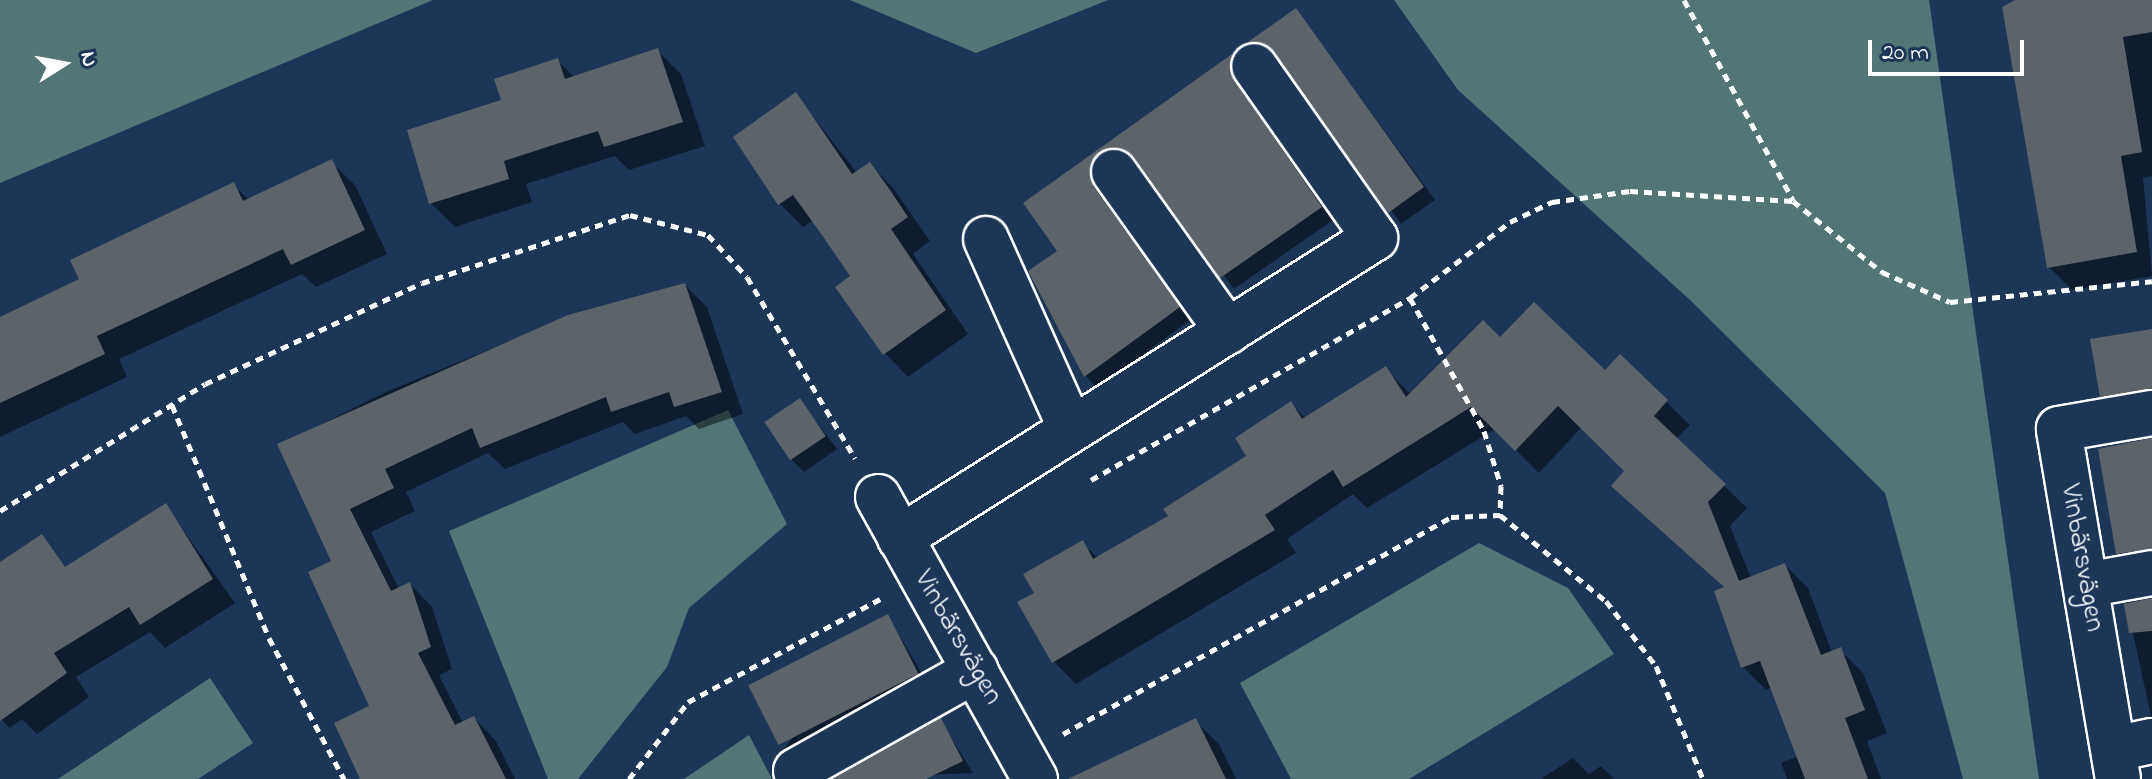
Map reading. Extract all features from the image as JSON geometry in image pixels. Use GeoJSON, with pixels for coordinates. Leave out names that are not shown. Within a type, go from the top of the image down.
{"type":"FeatureCollection","features":[{"type":"Feature","properties":{"kind":"lane"},"geometry":{"type":"LineString","coordinates":[[910,557],[1071,429],[1375,238],[1254,66]]}},
{"type":"Feature","properties":{"kind":"lane"},"geometry":{"type":"LineString","coordinates":[[1114,172],[1228,332]]}},
{"type":"Feature","properties":{"kind":"lane"},"geometry":{"type":"LineString","coordinates":[[986,239],[1071,429]]}},
{"type":"Feature","properties":{"kind":"lane","name":"Vinbärsvägen"},"geometry":{"type":"LineString","coordinates":[[2128,756],[2086,585],[2059,429],[2152,413]]}},
{"type":"Feature","properties":{"kind":"lane","name":"Vinbärsvägen"},"geometry":{"type":"LineString","coordinates":[[878,497],[1030,767]]}},
{"type":"Feature","properties":{"kind":"lane"},"geometry":{"type":"LineString","coordinates":[[2086,585],[2152,573]]}},
{"type":"Feature","properties":{"kind":"lane"},"geometry":{"type":"LineString","coordinates":[[796,771],[976,670]]}},
{"type":"Feature","properties":{"kind":"path"},"geometry":{"type":"LineString","coordinates":[[1684,0],[1793,201],[1882,272],[1950,302],[2152,281]]}},
{"type":"Feature","properties":{"kind":"path"},"geometry":{"type":"LineString","coordinates":[[1085,483],[1410,298],[1510,222],[1552,202],[1630,191],[1793,201]]}},
{"type":"Feature","properties":{"kind":"path"},"geometry":{"type":"LineString","coordinates":[[0,511],[172,405],[422,283],[630,215],[708,235],[747,277],[878,497]]}},
{"type":"Feature","properties":{"kind":"path"},"geometry":{"type":"LineString","coordinates":[[1410,298],[1484,431],[1501,486],[1500,515]]}},
{"type":"Feature","properties":{"kind":"path"},"geometry":{"type":"LineString","coordinates":[[172,405],[269,638],[344,779]]}},
{"type":"Feature","properties":{"kind":"path"},"geometry":{"type":"LineString","coordinates":[[1030,767],[1451,517],[1500,515],[1606,601],[1656,666],[1703,779]]}},
{"type":"Feature","properties":{"kind":"path"},"geometry":{"type":"LineString","coordinates":[[629,779],[688,702],[910,557]]}},
{"type":"Feature","properties":{"kind":"green space"},"geometry":{"type":"Polygon","coordinates":[[[0,0],[433,0],[0,183],[0,0]]]}},
{"type":"Feature","properties":{"kind":"green space"},"geometry":{"type":"Polygon","coordinates":[[[850,0],[1108,0],[976,53],[850,0]]]}},
{"type":"Feature","properties":{"kind":"green space"},"geometry":{"type":"Polygon","coordinates":[[[1394,0],[1929,0],[2039,779],[1963,779],[1885,493],[1689,299],[1458,90],[1394,0]]]}},
{"type":"Feature","properties":{"kind":"green space"},"geometry":{"type":"Polygon","coordinates":[[[728,410],[787,524],[689,608],[667,667],[578,779],[548,779],[449,531],[728,410]]]}},
{"type":"Feature","properties":{"kind":"green space"},"geometry":{"type":"Polygon","coordinates":[[[1479,543],[1568,588],[1614,654],[1409,779],[1291,779],[1240,683],[1479,543]]]}},
{"type":"Feature","properties":{"kind":"green space"},"geometry":{"type":"Polygon","coordinates":[[[210,678],[253,743],[198,779],[58,779],[210,678]]]}},
{"type":"Feature","properties":{"kind":"green space"},"geometry":{"type":"Polygon","coordinates":[[[749,735],[772,779],[684,779],[749,735]]]}},
{"type":"Feature","properties":{"kind":"building"},"geometry":{"type":"Polygon","coordinates":[[[2015,0],[2152,0],[2152,32],[2123,37],[2142,152],[2121,156],[2137,252],[2047,268],[2002,7],[2015,0]]]}},
{"type":"Feature","properties":{"kind":"building"},"geometry":{"type":"Polygon","coordinates":[[[1296,8],[1424,187],[1388,213],[1274,52],[1248,42],[1296,8]]]}},
{"type":"Feature","properties":{"kind":"building"},"geometry":{"type":"Polygon","coordinates":[[[658,48],[683,122],[604,147],[598,131],[550,146],[504,161],[509,179],[429,204],[407,130],[501,100],[494,79],[558,58],[565,79],[658,48]]]}},
{"type":"Feature","properties":{"kind":"building"},"geometry":{"type":"Polygon","coordinates":[[[1232,54],[1234,80],[1322,207],[1220,278],[1134,157],[1124,149],[1100,151],[1091,162],[1093,186],[1180,307],[1084,377],[1028,271],[1057,251],[1023,203],[1232,54]]]}},
{"type":"Feature","properties":{"kind":"building"},"geometry":{"type":"Polygon","coordinates":[[[796,92],[852,174],[870,162],[890,190],[908,217],[891,229],[946,310],[883,355],[835,287],[850,276],[822,235],[793,195],[778,205],[733,137],[796,92]]]}},
{"type":"Feature","properties":{"kind":"building"},"geometry":{"type":"Polygon","coordinates":[[[332,159],[365,230],[291,265],[283,249],[97,336],[105,354],[0,403],[0,317],[79,279],[70,260],[234,182],[243,201],[332,159]]]}},
{"type":"Feature","properties":{"kind":"building"},"geometry":{"type":"Polygon","coordinates":[[[685,283],[722,392],[674,407],[669,392],[611,412],[606,397],[480,448],[472,428],[385,469],[394,488],[350,509],[391,591],[410,582],[431,647],[418,653],[455,725],[474,716],[506,779],[360,779],[334,723],[369,706],[308,572],[331,561],[277,444],[568,315],[685,283]]]}},
{"type":"Feature","properties":{"kind":"building"},"geometry":{"type":"Polygon","coordinates":[[[1534,302],[1605,370],[1620,354],[1668,400],[1654,416],[1726,484],[1708,502],[1739,581],[1785,563],[1821,655],[1841,647],[1865,710],[1845,718],[1868,779],[1805,779],[1760,661],[1741,668],[1714,591],[1724,587],[1611,486],[1624,471],[1558,406],[1515,451],[1471,407],[1343,487],[1333,470],[1265,515],[1275,530],[1052,663],[1017,602],[1034,593],[1023,574],[1083,540],[1093,559],[1168,516],[1163,509],[1246,456],[1235,438],[1291,401],[1302,419],[1386,366],[1406,397],[1483,320],[1500,337],[1534,302]]]}},
{"type":"Feature","properties":{"kind":"building"},"geometry":{"type":"Polygon","coordinates":[[[2152,329],[2152,389],[2100,397],[2090,339],[2152,329]]]}},
{"type":"Feature","properties":{"kind":"building"},"geometry":{"type":"Polygon","coordinates":[[[800,398],[826,436],[790,460],[764,422],[800,398]]]}},
{"type":"Feature","properties":{"kind":"building"},"geometry":{"type":"Polygon","coordinates":[[[2152,438],[2152,549],[2116,554],[2098,449],[2152,438]]]}},
{"type":"Feature","properties":{"kind":"building"},"geometry":{"type":"Polygon","coordinates":[[[166,503],[213,579],[140,625],[129,607],[54,653],[67,673],[0,721],[0,562],[42,534],[65,567],[166,503]]]}},
{"type":"Feature","properties":{"kind":"building"},"geometry":{"type":"Polygon","coordinates":[[[2152,598],[2152,631],[2129,633],[2124,604],[2152,598]]]}},
{"type":"Feature","properties":{"kind":"building"},"geometry":{"type":"Polygon","coordinates":[[[888,614],[918,674],[779,745],[748,685],[888,614]]]}},
{"type":"Feature","properties":{"kind":"building"},"geometry":{"type":"Polygon","coordinates":[[[941,718],[963,761],[926,779],[833,779],[941,718]]]}},
{"type":"Feature","properties":{"kind":"building"},"geometry":{"type":"Polygon","coordinates":[[[1196,718],[1226,779],[1068,779],[1196,718]]]}}]}
